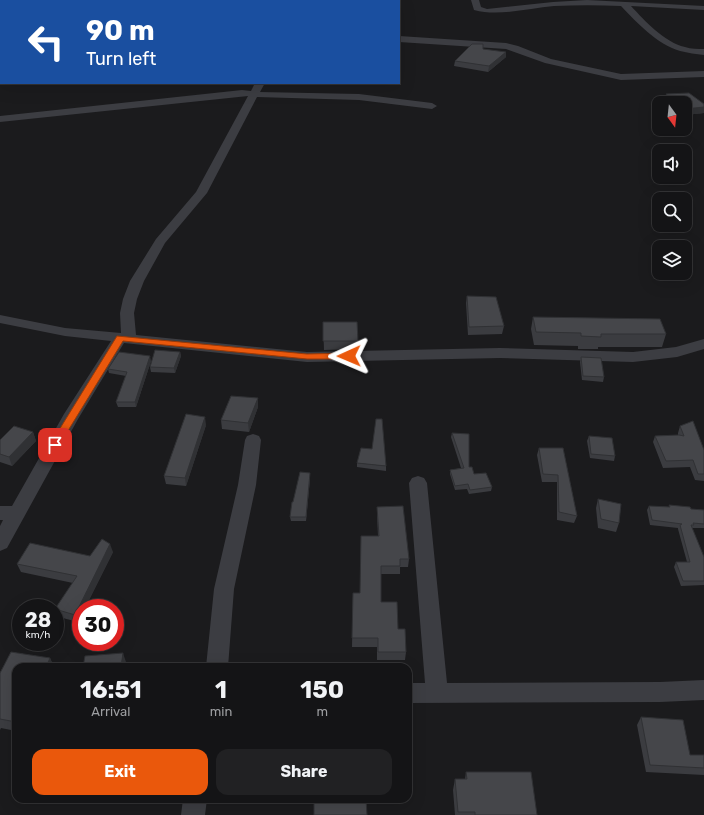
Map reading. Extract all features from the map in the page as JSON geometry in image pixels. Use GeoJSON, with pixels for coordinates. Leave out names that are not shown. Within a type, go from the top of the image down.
{"type":"FeatureCollection","features":[{"type":"Feature","properties":{"kind":"street"},"geometry":{"type":"LineString","coordinates":[[475,0],[477,8],[491,11],[578,2],[704,8]]}},
{"type":"Feature","properties":{"kind":"street"},"geometry":{"type":"LineString","coordinates":[[624,4],[641,23],[679,48],[704,52]]}},
{"type":"Feature","properties":{"kind":"street"},"geometry":{"type":"LineString","coordinates":[[400,39],[506,46],[548,61],[622,77],[704,74]]}},
{"type":"Feature","properties":{"kind":"street"},"geometry":{"type":"LineString","coordinates":[[0,543],[8,513],[124,339],[130,299],[137,281],[160,242],[201,193],[260,84]]}},
{"type":"Feature","properties":{"kind":"street"},"geometry":{"type":"LineString","coordinates":[[0,119],[242,93],[254,95],[359,97],[432,106]]}},
{"type":"Feature","properties":{"kind":"street"},"geometry":{"type":"LineString","coordinates":[[0,319],[65,332],[307,357],[500,353],[633,357],[677,352],[704,344]]}},
{"type":"Feature","properties":{"kind":"street"},"geometry":{"type":"LineString","coordinates":[[217,663],[224,589],[247,485],[253,440]]}},
{"type":"Feature","properties":{"kind":"street"},"geometry":{"type":"LineString","coordinates":[[418,483],[427,596],[437,693]]}},
{"type":"Feature","properties":{"kind":"street"},"geometry":{"type":"LineString","coordinates":[[412,693],[660,692],[704,690]]}},
{"type":"Feature","properties":{"kind":"street"},"geometry":{"type":"LineString","coordinates":[[193,815],[194,803]]}},
{"type":"Feature","properties":{"kind":"building"},"geometry":{"type":"Polygon","coordinates":[[[472,44],[483,44],[483,49],[506,52],[489,66],[455,61],[472,44]]]}},
{"type":"Feature","properties":{"kind":"building"},"geometry":{"type":"Polygon","coordinates":[[[689,93],[704,104],[704,107],[692,108],[692,96],[668,96],[666,94],[689,93]]]}},
{"type":"Feature","properties":{"kind":"building"},"geometry":{"type":"Polygon","coordinates":[[[467,296],[496,297],[504,326],[469,327],[467,296]]]}},
{"type":"Feature","properties":{"kind":"building"},"geometry":{"type":"Polygon","coordinates":[[[533,317],[660,319],[666,334],[601,334],[601,337],[581,336],[581,333],[536,332],[533,317]]]}},
{"type":"Feature","properties":{"kind":"building"},"geometry":{"type":"Polygon","coordinates":[[[323,322],[357,322],[358,341],[323,341],[323,322]]]}},
{"type":"Feature","properties":{"kind":"building"},"geometry":{"type":"Polygon","coordinates":[[[155,350],[180,352],[174,368],[150,367],[155,350]]]}},
{"type":"Feature","properties":{"kind":"building"},"geometry":{"type":"Polygon","coordinates":[[[119,352],[150,356],[135,402],[116,402],[127,372],[108,369],[119,352]]]}},
{"type":"Feature","properties":{"kind":"building"},"geometry":{"type":"Polygon","coordinates":[[[581,357],[601,358],[604,377],[583,376],[581,357]]]}},
{"type":"Feature","properties":{"kind":"building"},"geometry":{"type":"Polygon","coordinates":[[[231,396],[258,398],[248,423],[221,420],[231,396]]]}},
{"type":"Feature","properties":{"kind":"building"},"geometry":{"type":"Polygon","coordinates":[[[186,414],[205,417],[185,478],[164,476],[186,414]]]}},
{"type":"Feature","properties":{"kind":"building"},"geometry":{"type":"Polygon","coordinates":[[[376,419],[382,419],[386,466],[357,463],[361,448],[372,449],[376,419]]]}},
{"type":"Feature","properties":{"kind":"building"},"geometry":{"type":"Polygon","coordinates":[[[693,421],[704,450],[704,474],[698,474],[693,460],[666,461],[655,436],[684,436],[680,426],[693,421]]]}},
{"type":"Feature","properties":{"kind":"building"},"geometry":{"type":"Polygon","coordinates":[[[14,426],[33,432],[9,457],[0,454],[0,440],[14,426]]]}},
{"type":"Feature","properties":{"kind":"building"},"geometry":{"type":"Polygon","coordinates":[[[452,433],[469,434],[469,467],[472,467],[474,474],[486,473],[492,487],[470,490],[468,484],[455,486],[450,470],[464,468],[452,433]]]}},
{"type":"Feature","properties":{"kind":"building"},"geometry":{"type":"Polygon","coordinates":[[[589,436],[612,438],[615,456],[591,454],[589,436]]]}},
{"type":"Feature","properties":{"kind":"building"},"geometry":{"type":"Polygon","coordinates":[[[539,448],[563,448],[577,516],[559,512],[558,475],[543,474],[539,448]]]}},
{"type":"Feature","properties":{"kind":"building"},"geometry":{"type":"Polygon","coordinates":[[[300,472],[310,473],[306,517],[290,517],[292,502],[300,472]]]}},
{"type":"Feature","properties":{"kind":"building"},"geometry":{"type":"Polygon","coordinates":[[[598,499],[621,504],[619,523],[601,519],[598,499]]]}},
{"type":"Feature","properties":{"kind":"building"},"geometry":{"type":"Polygon","coordinates":[[[669,505],[704,510],[704,524],[693,523],[694,525],[691,525],[704,557],[704,581],[683,581],[676,562],[690,562],[680,525],[682,524],[652,520],[649,506],[670,507],[669,505]]]}},
{"type":"Feature","properties":{"kind":"building"},"geometry":{"type":"Polygon","coordinates":[[[403,506],[409,559],[400,559],[400,566],[381,566],[381,602],[397,602],[398,629],[405,629],[406,652],[378,652],[378,638],[352,638],[353,593],[360,593],[361,536],[379,536],[377,507],[403,506]]]}},
{"type":"Feature","properties":{"kind":"building"},"geometry":{"type":"Polygon","coordinates":[[[102,539],[110,544],[83,599],[72,599],[72,614],[64,612],[64,599],[62,599],[77,576],[17,564],[30,543],[90,556],[102,539]]]}},
{"type":"Feature","properties":{"kind":"building"},"geometry":{"type":"Polygon","coordinates":[[[11,652],[50,658],[48,663],[12,663],[12,721],[0,719],[0,673],[11,652]]]}},
{"type":"Feature","properties":{"kind":"building"},"geometry":{"type":"Polygon","coordinates":[[[123,653],[122,663],[84,663],[85,656],[123,653]]]}},
{"type":"Feature","properties":{"kind":"building"},"geometry":{"type":"Polygon","coordinates":[[[641,717],[683,720],[690,755],[704,755],[704,768],[650,765],[641,717]]]}},
{"type":"Feature","properties":{"kind":"building"},"geometry":{"type":"Polygon","coordinates":[[[466,772],[531,772],[537,815],[475,815],[475,812],[458,812],[455,779],[467,779],[466,772]]]}},
{"type":"Feature","properties":{"kind":"building"},"geometry":{"type":"Polygon","coordinates":[[[314,803],[366,803],[367,815],[314,815],[314,803]]]}},
{"type":"Feature","properties":{"kind":"route"},"geometry":{"type":"LineString","coordinates":[[55,445],[120,338],[307,357],[349,356]]}}]}
